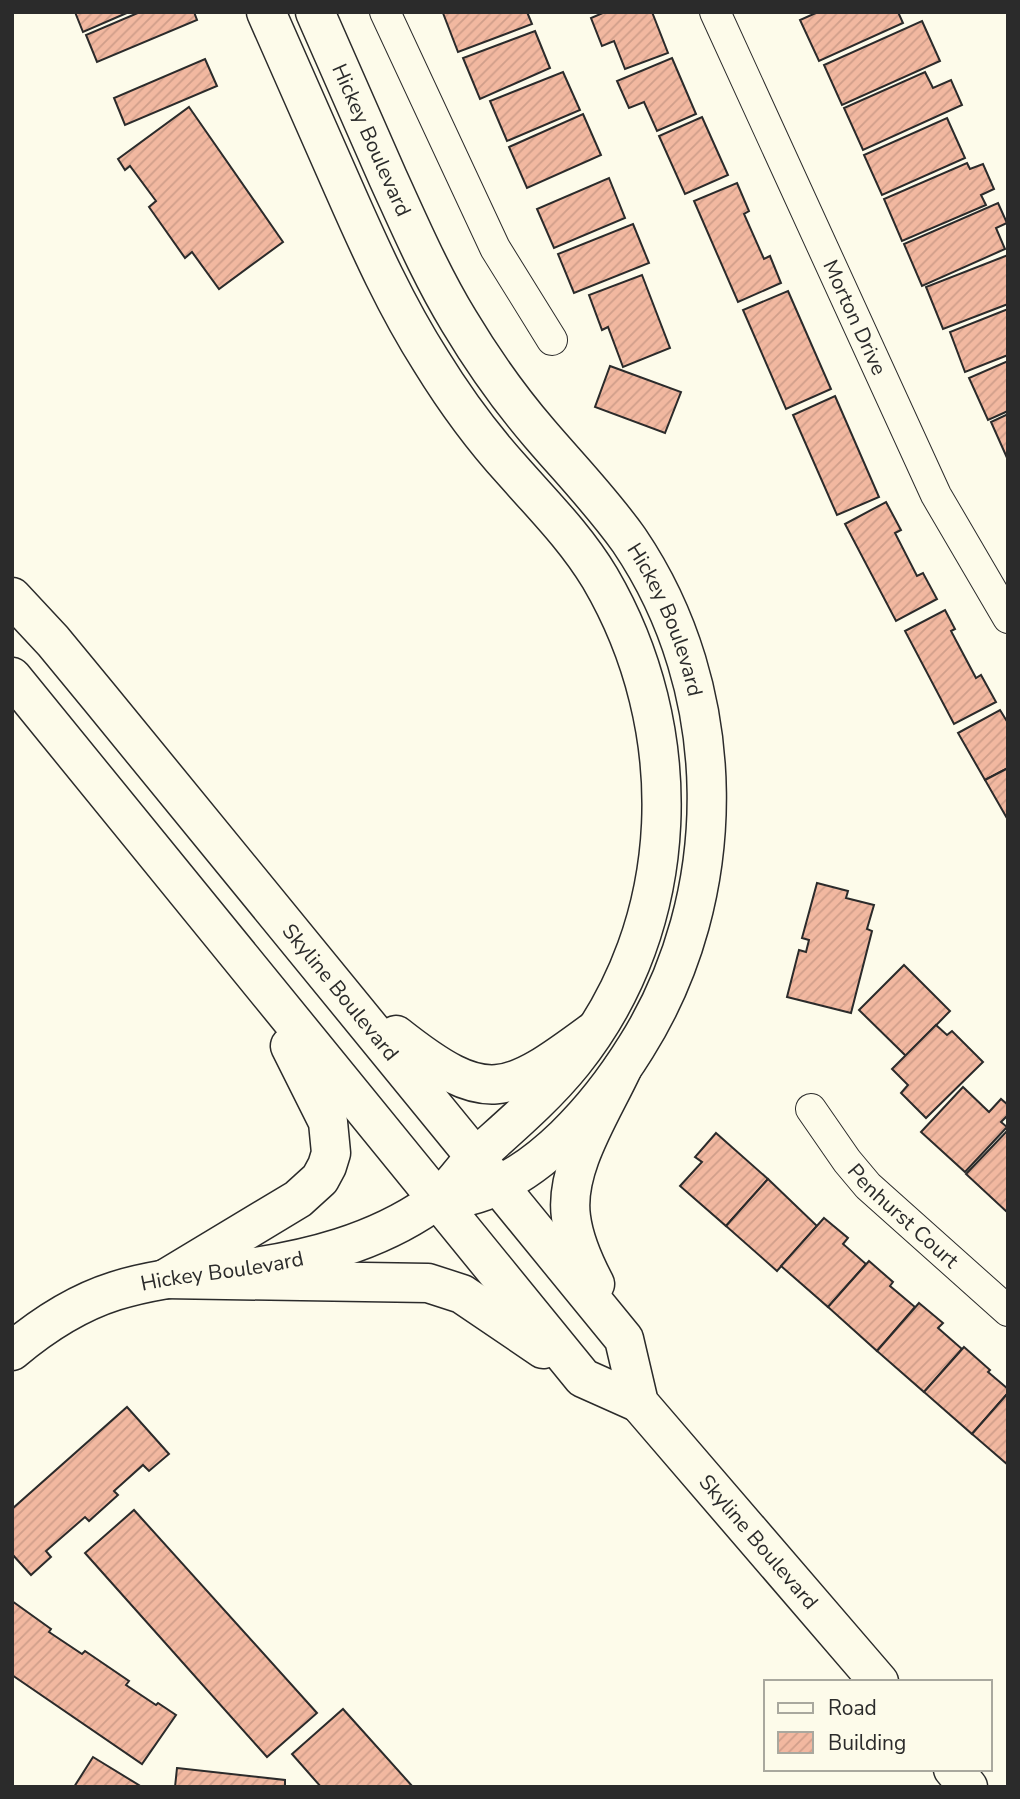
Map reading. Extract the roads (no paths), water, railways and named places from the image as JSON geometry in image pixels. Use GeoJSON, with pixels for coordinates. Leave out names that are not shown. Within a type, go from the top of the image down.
{"type":"FeatureCollection","features":[{"type":"Feature","properties":{"kind":"main road","name":"Hickey Boulevard"},"geometry":{"type":"LineString","coordinates":[[12,1351],[47,1324],[90,1300],[165,1279],[248,1268],[339,1248],[400,1224],[437,1200],[478,1193],[510,1128],[574,1060],[625,976],[639,942],[659,852],[661,773],[651,704],[630,637],[597,573],[564,528],[475,425],[412,330],[364,235],[266,12]]}},
{"type":"Feature","properties":{"kind":"main road","name":"Hickey Boulevard"},"geometry":{"type":"LineString","coordinates":[[315,12],[415,239],[442,291],[503,388],[629,541],[664,603],[688,667],[697,702],[706,769],[707,816],[701,876],[685,943],[673,976],[647,1029],[622,1069],[578,1124],[528,1167],[487,1171]]}},
{"type":"Feature","properties":{"kind":"main road","name":"Skyline Boulevard"},"geometry":{"type":"LineString","coordinates":[[12,597],[52,641],[624,1339],[639,1403]]}},
{"type":"Feature","properties":{"kind":"main road","name":"Skyline Boulevard"},"geometry":{"type":"LineString","coordinates":[[12,677],[583,1378],[639,1403],[877,1680]]}},
{"type":"Feature","properties":{"kind":"main road"},"geometry":{"type":"LineString","coordinates":[[165,1279],[298,1199],[320,1178],[329,1160],[330,1138],[326,1115],[249,970]]}},
{"type":"Feature","properties":{"kind":"main road"},"geometry":{"type":"LineString","coordinates":[[343,994],[439,1068],[467,1081],[482,1084],[497,1085],[523,1079],[547,1065],[594,1030]]}},
{"type":"Feature","properties":{"kind":"main road"},"geometry":{"type":"LineString","coordinates":[[622,1069],[579,1159],[570,1201],[573,1231],[582,1257],[624,1339]]}},
{"type":"Feature","properties":{"kind":"main road"},"geometry":{"type":"LineString","coordinates":[[165,1279],[428,1283],[462,1294],[480,1304],[583,1378]]}},
{"type":"Feature","properties":{"kind":"main road"},"geometry":{"type":"LineString","coordinates":[[956,1771],[968,1787]]}},
{"type":"Feature","properties":{"kind":"street"},"geometry":{"type":"LineString","coordinates":[[385,12],[495,248],[552,340]]}},
{"type":"Feature","properties":{"kind":"street","name":"Morton Drive"},"geometry":{"type":"LineString","coordinates":[[715,12],[936,495],[1008,618]]}},
{"type":"Feature","properties":{"kind":"street","name":"Penhurst Court"},"geometry":{"type":"LineString","coordinates":[[811,1109],[868,1186],[1008,1311]]}}]}
